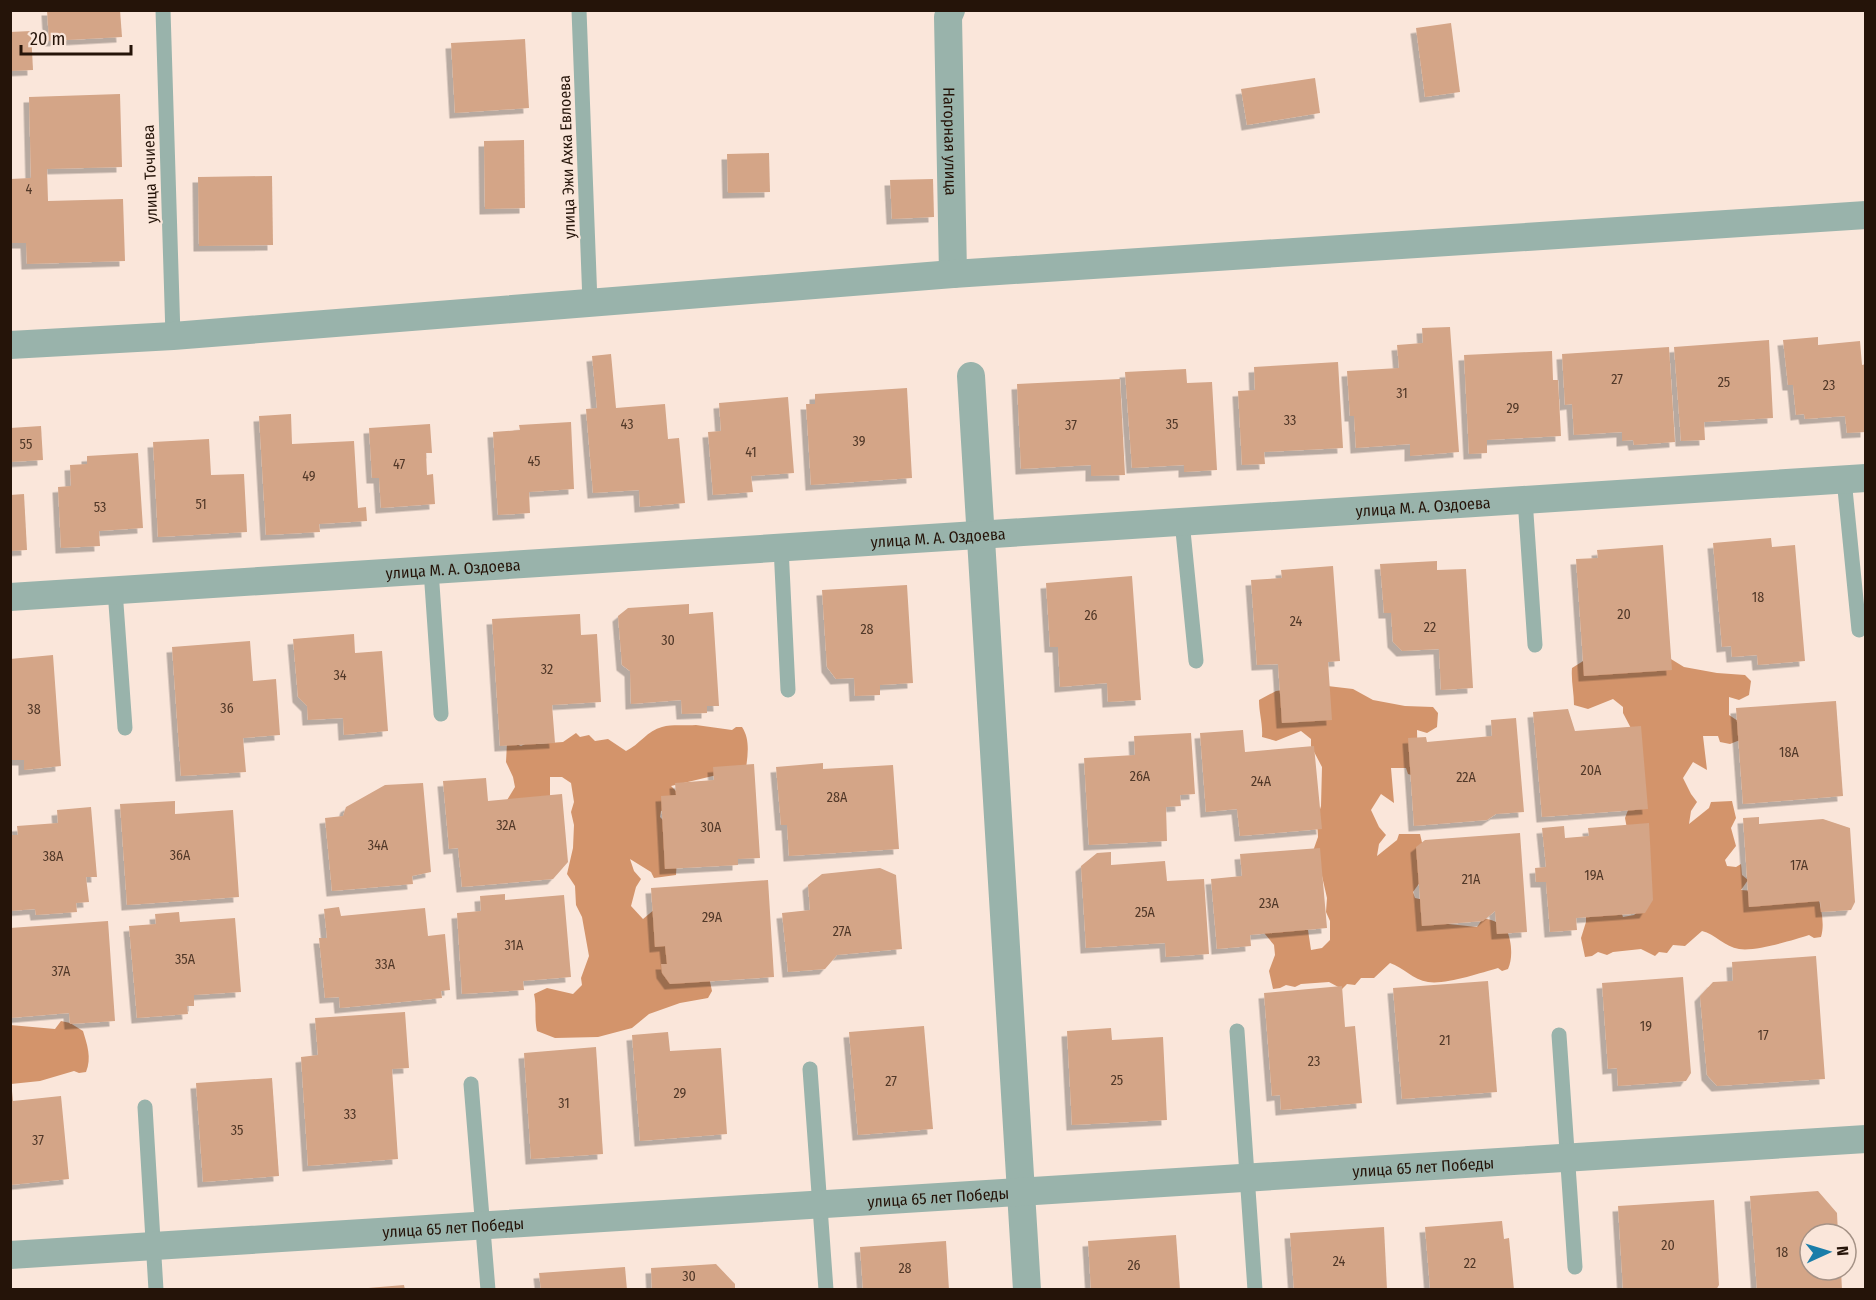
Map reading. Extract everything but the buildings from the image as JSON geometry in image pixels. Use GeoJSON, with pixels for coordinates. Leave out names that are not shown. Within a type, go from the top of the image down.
{"type":"FeatureCollection","features":[{"type":"Feature","properties":{"kind":"street","name":"Нагорная улица"},"geometry":{"type":"LineString","coordinates":[[951,10],[948,17],[953,274]]}},
{"type":"Feature","properties":{"kind":"street"},"geometry":{"type":"LineString","coordinates":[[10,345],[173,336],[953,274],[1866,215]]}},
{"type":"Feature","properties":{"kind":"street"},"geometry":{"type":"LineString","coordinates":[[971,376],[1027,1290]]}},
{"type":"Feature","properties":{"kind":"street","name":"улица М. А. Оздоева"},"geometry":{"type":"LineString","coordinates":[[10,597],[1855,478]]}},
{"type":"Feature","properties":{"kind":"street","name":"улица 65 лет Победы"},"geometry":{"type":"LineString","coordinates":[[10,1255],[1866,1139]]}},
{"type":"Feature","properties":{"kind":"lane","name":"улица Точиева"},"geometry":{"type":"LineString","coordinates":[[163,10],[173,336]]}},
{"type":"Feature","properties":{"kind":"lane","name":"улица Эжи Ахка Евлоева"},"geometry":{"type":"LineString","coordinates":[[579,10],[590,303]]}},
{"type":"Feature","properties":{"kind":"lane"},"geometry":{"type":"LineString","coordinates":[[1855,478],[1859,630]]}},
{"type":"Feature","properties":{"kind":"lane"},"geometry":{"type":"LineString","coordinates":[[1525,500],[1535,645]]}},
{"type":"Feature","properties":{"kind":"lane"},"geometry":{"type":"LineString","coordinates":[[1182,521],[1196,661]]}},
{"type":"Feature","properties":{"kind":"lane"},"geometry":{"type":"LineString","coordinates":[[781,547],[788,690]]}},
{"type":"Feature","properties":{"kind":"lane"},"geometry":{"type":"LineString","coordinates":[[431,570],[441,714]]}},
{"type":"Feature","properties":{"kind":"lane"},"geometry":{"type":"LineString","coordinates":[[115,590],[125,728]]}},
{"type":"Feature","properties":{"kind":"lane"},"geometry":{"type":"LineString","coordinates":[[1237,1031],[1255,1290]]}},
{"type":"Feature","properties":{"kind":"lane"},"geometry":{"type":"LineString","coordinates":[[1559,1035],[1575,1267]]}},
{"type":"Feature","properties":{"kind":"lane"},"geometry":{"type":"LineString","coordinates":[[810,1069],[826,1290]]}},
{"type":"Feature","properties":{"kind":"lane"},"geometry":{"type":"LineString","coordinates":[[471,1084],[488,1290]]}},
{"type":"Feature","properties":{"kind":"lane"},"geometry":{"type":"LineString","coordinates":[[145,1107],[156,1290]]}},
{"type":"Feature","properties":{"kind":"shaded area"},"geometry":{"type":"Polygon","coordinates":[[[1666,656],[1684,667],[1745,675],[1751,681],[1749,695],[1739,700],[1729,697],[1729,715],[1741,723],[1740,740],[1730,744],[1720,742],[1718,736],[1703,736],[1707,770],[1693,762],[1683,778],[1697,802],[1691,811],[1689,824],[1709,808],[1711,802],[1732,801],[1736,818],[1731,828],[1736,846],[1725,860],[1727,866],[1736,867],[1741,864],[1742,875],[1748,880],[1741,890],[1818,896],[1823,921],[1821,937],[1814,938],[1809,935],[1754,949],[1739,949],[1702,931],[1685,946],[1673,945],[1667,953],[1659,952],[1655,956],[1641,949],[1613,952],[1607,955],[1598,952],[1585,957],[1581,938],[1586,922],[1586,912],[1620,909],[1623,917],[1634,915],[1642,908],[1625,818],[1630,805],[1634,734],[1623,713],[1623,707],[1613,699],[1588,709],[1574,705],[1572,668],[1588,658],[1666,656]]]}},
{"type":"Feature","properties":{"kind":"shaded area"},"geometry":{"type":"Polygon","coordinates":[[[1319,685],[1353,689],[1373,700],[1405,706],[1433,707],[1438,713],[1437,727],[1427,733],[1417,730],[1418,777],[1408,774],[1406,768],[1391,768],[1394,803],[1381,794],[1371,810],[1379,827],[1386,835],[1379,844],[1377,856],[1397,840],[1399,834],[1420,834],[1424,851],[1423,878],[1413,892],[1415,898],[1424,900],[1429,922],[1477,927],[1483,918],[1496,922],[1506,929],[1511,944],[1511,960],[1508,969],[1502,971],[1498,968],[1444,982],[1428,982],[1390,963],[1374,978],[1361,978],[1355,985],[1347,984],[1342,989],[1329,982],[1301,984],[1295,987],[1286,985],[1273,989],[1269,971],[1275,955],[1274,945],[1260,928],[1308,930],[1311,950],[1322,948],[1330,940],[1330,921],[1326,912],[1327,898],[1322,876],[1313,851],[1318,837],[1317,819],[1321,806],[1322,767],[1311,746],[1311,739],[1301,731],[1276,741],[1262,737],[1259,700],[1276,691],[1319,685]]]}},
{"type":"Feature","properties":{"kind":"shaded area"},"geometry":{"type":"Polygon","coordinates":[[[696,725],[732,730],[742,727],[748,752],[746,768],[671,786],[680,795],[670,808],[661,811],[660,817],[673,830],[677,857],[676,875],[654,878],[651,872],[630,859],[634,871],[641,879],[636,887],[631,906],[643,919],[655,909],[672,941],[709,977],[712,991],[708,998],[680,1003],[649,1014],[632,1028],[598,1037],[555,1038],[537,1031],[534,994],[547,988],[573,994],[582,985],[581,978],[589,956],[582,917],[576,905],[575,886],[567,874],[573,848],[574,825],[571,812],[574,802],[571,783],[562,777],[550,777],[550,797],[504,805],[515,787],[506,762],[507,743],[521,746],[529,742],[536,744],[563,742],[576,733],[580,737],[589,735],[595,741],[608,739],[626,751],[648,734],[662,727],[696,725]]]}},
{"type":"Feature","properties":{"kind":"shaded area"},"geometry":{"type":"Polygon","coordinates":[[[61,1021],[70,1023],[83,1031],[89,1056],[86,1072],[74,1071],[40,1081],[11,1084],[10,1025],[55,1029],[61,1021]]]}}]}
